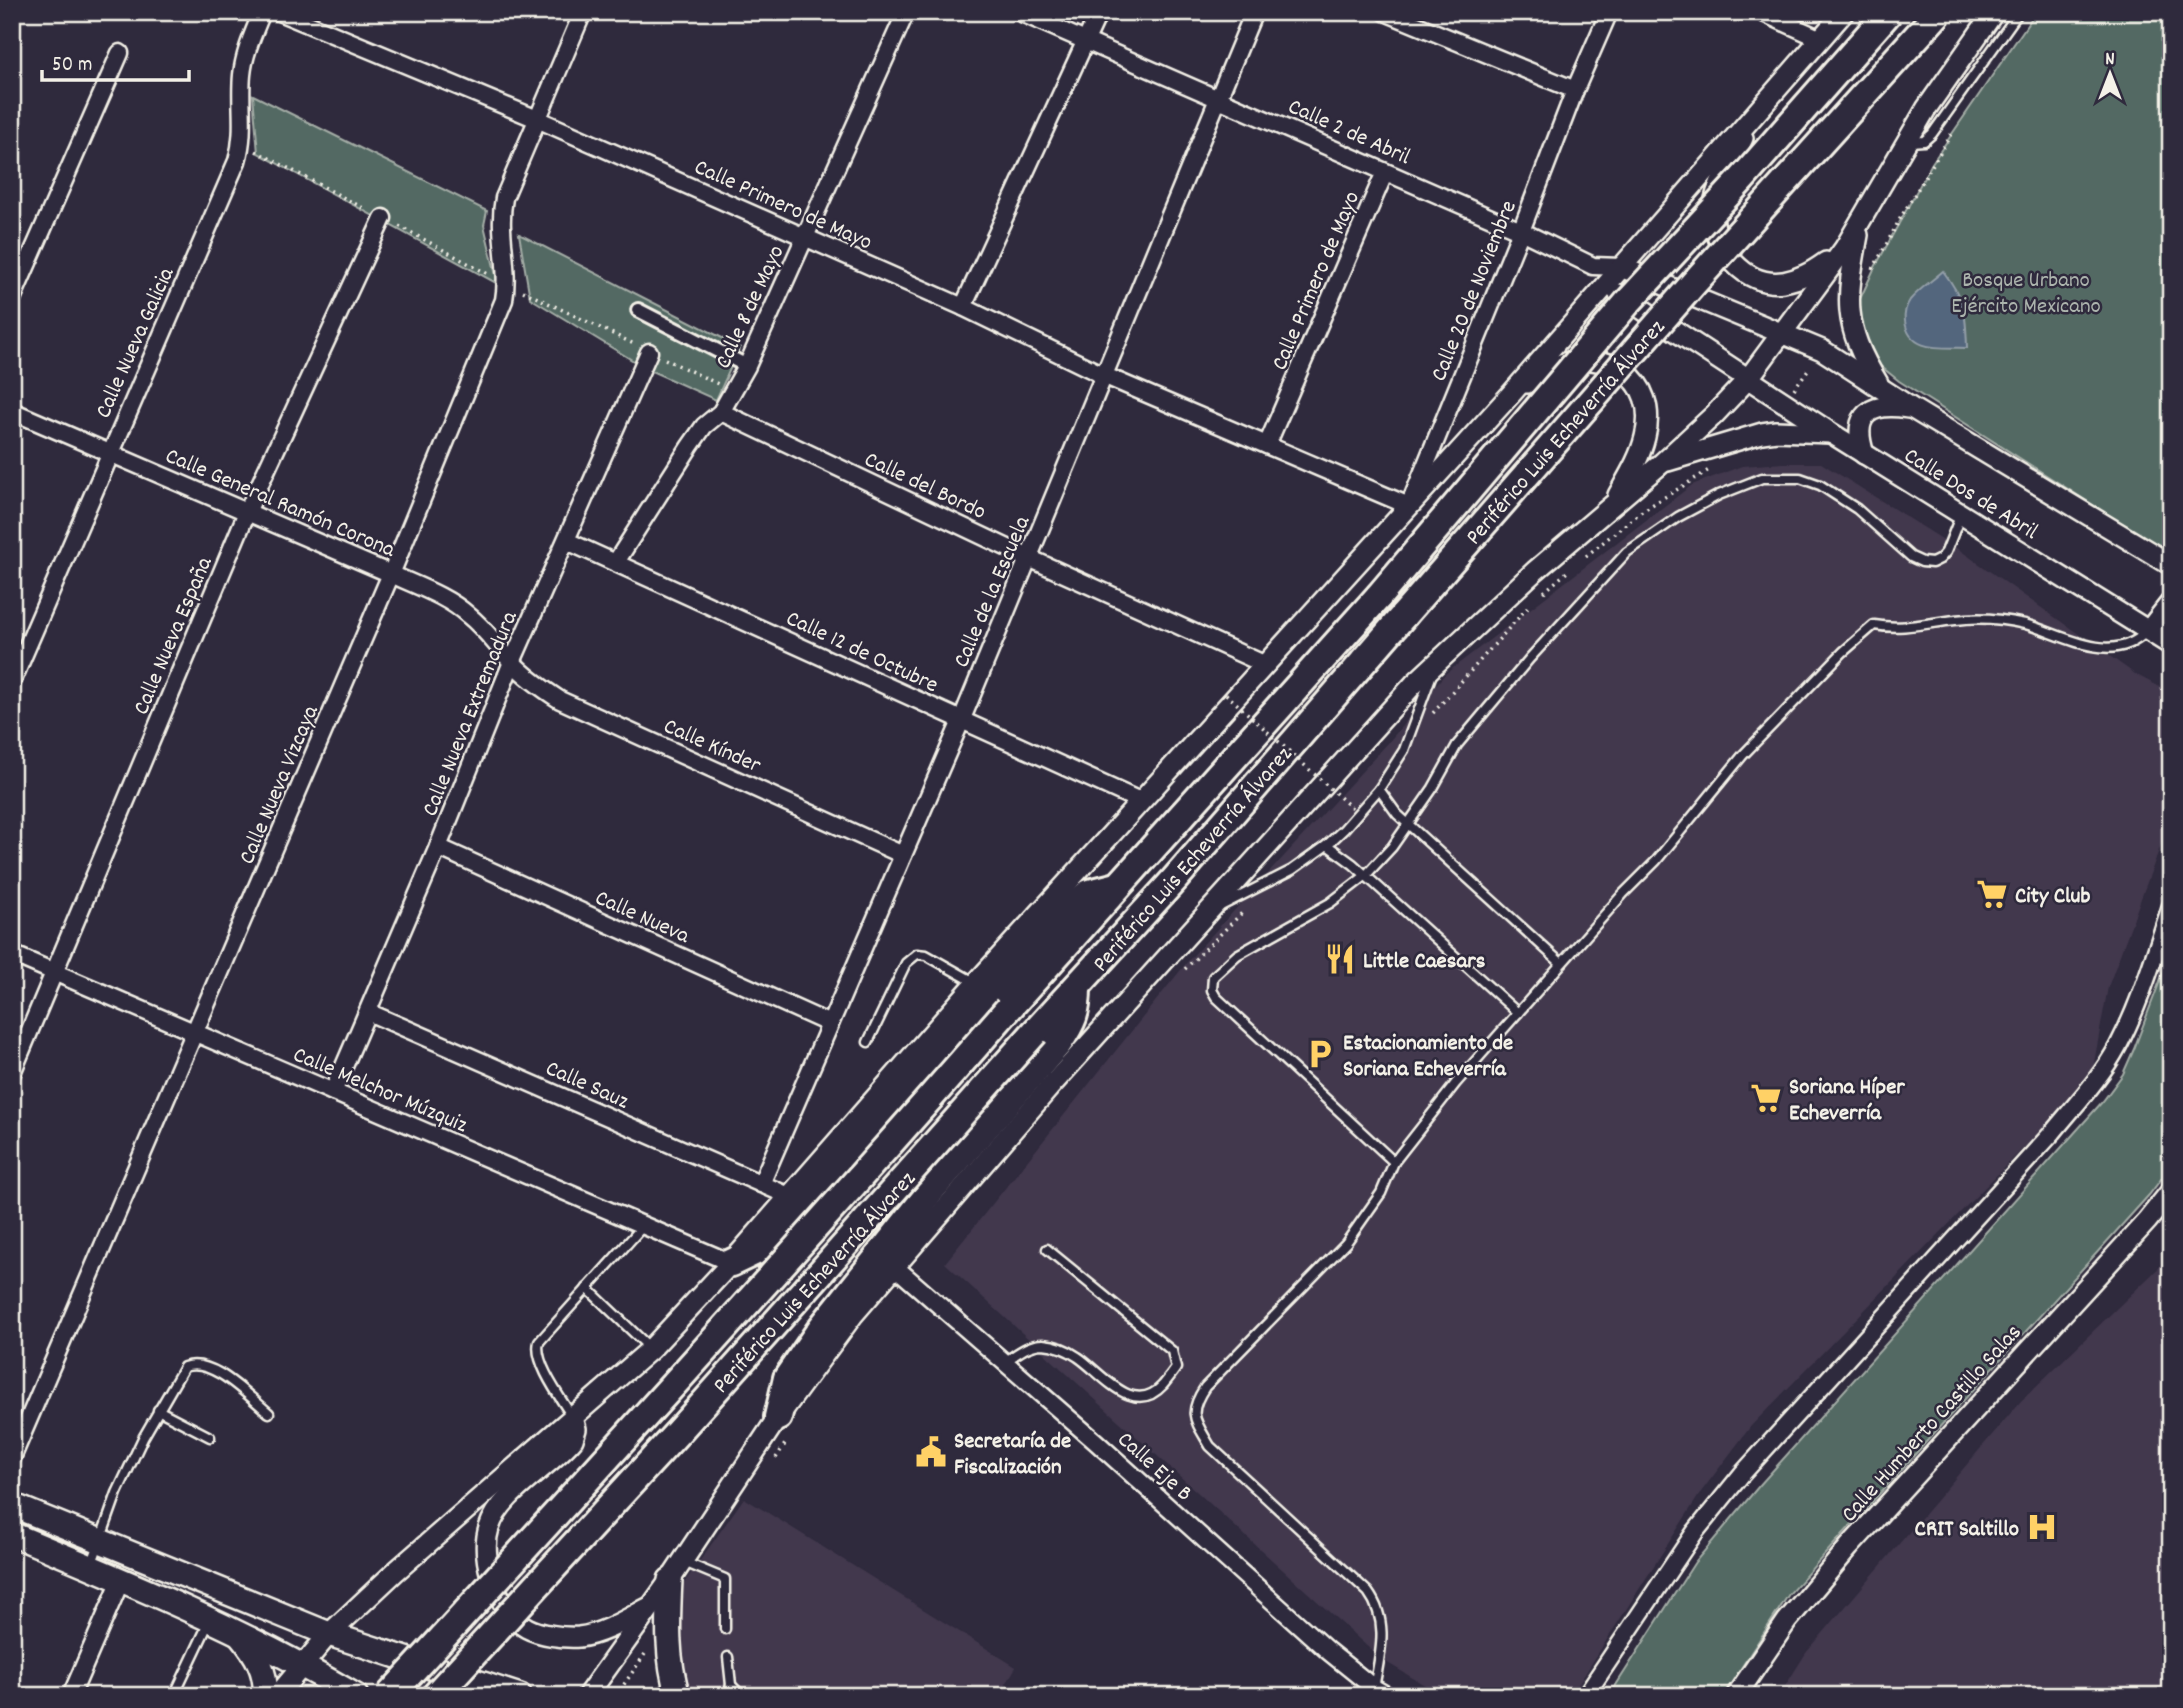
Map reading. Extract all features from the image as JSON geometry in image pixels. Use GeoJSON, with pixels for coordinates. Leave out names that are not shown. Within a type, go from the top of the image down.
{"type":"FeatureCollection","features":[{"type":"Feature","properties":{"kind":"highway","name":"Periférico Luis Echeverría Álvarez"},"geometry":{"type":"LineString","coordinates":[[389,1696],[761,1290],[1008,1009],[1379,596],[1628,302],[1742,179],[1889,12]]}},
{"type":"Feature","properties":{"kind":"highway","name":"Periférico Luis Echeverría Álvarez"},"geometry":{"type":"LineString","coordinates":[[435,1696],[678,1432],[1174,880],[1693,284],[1939,12]]}},
{"type":"Feature","properties":{"kind":"highway"},"geometry":{"type":"LineString","coordinates":[[731,1263],[756,1251],[776,1234],[1071,907],[1089,893],[1119,886]]}},
{"type":"Feature","properties":{"kind":"highway"},"geometry":{"type":"LineString","coordinates":[[778,1417],[787,1378],[822,1327],[934,1187],[1058,1044],[1071,1025],[1077,1004],[1077,987]]}},
{"type":"Feature","properties":{"kind":"main road"},"geometry":{"type":"LineString","coordinates":[[12,1505],[329,1634],[483,1690],[520,1696]]}},
{"type":"Feature","properties":{"kind":"main road"},"geometry":{"type":"LineString","coordinates":[[12,1534],[237,1630],[356,1696]]}},
{"type":"Feature","properties":{"kind":"main road"},"geometry":{"type":"LineString","coordinates":[[676,1570],[668,1639],[670,1667],[678,1696]]}},
{"type":"Feature","properties":{"kind":"main road"},"geometry":{"type":"LineString","coordinates":[[237,1630],[258,1658],[263,1671],[265,1696]]}},
{"type":"Feature","properties":{"kind":"street","name":"Calle Nueva Galicia"},"geometry":{"type":"LineString","coordinates":[[12,682],[237,161],[243,128],[243,65],[262,12]]}},
{"type":"Feature","properties":{"kind":"street","name":"Calle Primero de Mayo"},"geometry":{"type":"LineString","coordinates":[[279,12],[537,118],[963,307],[1103,374],[1409,506]]}},
{"type":"Feature","properties":{"kind":"street","name":"Calle Nueva Vizcaya"},"geometry":{"type":"LineString","coordinates":[[12,1458],[196,1033],[504,300],[507,284],[500,230],[504,198],[583,12]]}},
{"type":"Feature","properties":{"kind":"street","name":"Calle 8 de Mayo"},"geometry":{"type":"LineString","coordinates":[[616,562],[704,426],[721,412],[747,366],[906,12]]}},
{"type":"Feature","properties":{"kind":"street","name":"Calle 2 de Abril"},"geometry":{"type":"LineString","coordinates":[[1019,12],[1521,231],[1593,266],[1621,267],[1780,333]]}},
{"type":"Feature","properties":{"kind":"street"},"geometry":{"type":"LineString","coordinates":[[963,307],[1099,12]]}},
{"type":"Feature","properties":{"kind":"street","name":"Calle de la Escuela"},"geometry":{"type":"LineString","coordinates":[[761,1184],[961,721],[1254,12]]}},
{"type":"Feature","properties":{"kind":"street"},"geometry":{"type":"LineString","coordinates":[[1385,12],[1575,90]]}},
{"type":"Feature","properties":{"kind":"street","name":"Calle 20 de Noviembre"},"geometry":{"type":"LineString","coordinates":[[1409,506],[1521,231],[1575,90],[1609,12]]}},
{"type":"Feature","properties":{"kind":"street"},"geometry":{"type":"LineString","coordinates":[[1761,12],[1821,39]]}},
{"type":"Feature","properties":{"kind":"street"},"geometry":{"type":"LineString","coordinates":[[277,1696],[329,1634],[395,1572],[651,1349],[731,1263],[976,983],[1512,393],[1844,12]]}},
{"type":"Feature","properties":{"kind":"street","name":"Periférico Luis Echeverría Álvarez"},"geometry":{"type":"LineString","coordinates":[[587,1696],[653,1605],[778,1417],[853,1315],[1058,1077],[1437,661],[1662,463],[1748,379],[1844,249],[1926,109],[1994,12]]}},
{"type":"Feature","properties":{"kind":"street"},"geometry":{"type":"LineString","coordinates":[[12,299],[120,53]]}},
{"type":"Feature","properties":{"kind":"street"},"geometry":{"type":"LineString","coordinates":[[1752,118],[1718,191],[1713,213],[1718,238],[1730,261],[1752,277],[1780,282],[1808,275],[1844,249]]}},
{"type":"Feature","properties":{"kind":"street","name":"Calle Primero de Mayo"},"geometry":{"type":"LineString","coordinates":[[1267,445],[1385,172]]}},
{"type":"Feature","properties":{"kind":"street","name":"Calle Nueva España"},"geometry":{"type":"LineString","coordinates":[[12,1073],[247,512],[383,218]]}},
{"type":"Feature","properties":{"kind":"street"},"geometry":{"type":"LineString","coordinates":[[1860,222],[1850,278],[1849,314],[1865,361],[1880,387]]}},
{"type":"Feature","properties":{"kind":"street","name":"Calle 2 de Abril"},"geometry":{"type":"LineString","coordinates":[[1593,266],[1606,285],[1748,379]]}},
{"type":"Feature","properties":{"kind":"street"},"geometry":{"type":"LineString","coordinates":[[638,310],[747,366]]}},
{"type":"Feature","properties":{"kind":"street","name":"Calle Dos de Abril"},"geometry":{"type":"LineString","coordinates":[[1780,333],[1822,351],[2169,568]]}},
{"type":"Feature","properties":{"kind":"street","name":"Calle Nueva Extremadura"},"geometry":{"type":"LineString","coordinates":[[333,1093],[438,847],[512,662],[649,352]]}},
{"type":"Feature","properties":{"kind":"street"},"geometry":{"type":"LineString","coordinates":[[1512,393],[1555,366],[1580,361],[1608,362],[1628,372],[1646,402],[1646,436],[1613,505]]}},
{"type":"Feature","properties":{"kind":"street","name":"Calle Dos de Abril"},"geometry":{"type":"LineString","coordinates":[[1748,379],[2171,645]]}},
{"type":"Feature","properties":{"kind":"street"},"geometry":{"type":"LineString","coordinates":[[1864,454],[1859,433],[1867,413],[1889,405],[1913,409]]}},
{"type":"Feature","properties":{"kind":"street","name":"Calle General Ramón Corona"},"geometry":{"type":"LineString","coordinates":[[12,411],[391,574],[449,602],[467,614],[512,662]]}},
{"type":"Feature","properties":{"kind":"street","name":"Calle del Bordo"},"geometry":{"type":"LineString","coordinates":[[721,412],[1029,558],[1266,665]]}},
{"type":"Feature","properties":{"kind":"street"},"geometry":{"type":"LineString","coordinates":[[1662,463],[1762,433],[1831,433]]}},
{"type":"Feature","properties":{"kind":"street","name":"Calle 12 de Octubre"},"geometry":{"type":"LineString","coordinates":[[567,541],[1140,801]]}},
{"type":"Feature","properties":{"kind":"street"},"geometry":{"type":"LineString","coordinates":[[2148,630],[2171,601]]}},
{"type":"Feature","properties":{"kind":"street","name":"Calle Kínder"},"geometry":{"type":"LineString","coordinates":[[512,662],[535,683],[560,700],[903,855]]}},
{"type":"Feature","properties":{"kind":"street","name":"Calle Nueva"},"geometry":{"type":"LineString","coordinates":[[438,847],[830,1024]]}},
{"type":"Feature","properties":{"kind":"street"},"geometry":{"type":"LineString","coordinates":[[1585,1696],[1695,1532],[1742,1474],[2090,1087],[2117,1048],[2135,1009],[2171,906]]}},
{"type":"Feature","properties":{"kind":"street","name":"Calle Melchor Múzquiz"},"geometry":{"type":"LineString","coordinates":[[12,954],[731,1263]]}},
{"type":"Feature","properties":{"kind":"street","name":"Calle Sauz"},"geometry":{"type":"LineString","coordinates":[[368,1012],[789,1196]]}},
{"type":"Feature","properties":{"kind":"street","name":"Calle Humberto Castillo Salas"},"geometry":{"type":"LineString","coordinates":[[1736,1696],[1787,1621],[1849,1547],[2147,1221],[2171,1191]]}},
{"type":"Feature","properties":{"kind":"street","name":"Calle Eje B"},"geometry":{"type":"LineString","coordinates":[[894,1266],[1095,1441],[1328,1651],[1381,1692]]}},
{"type":"Feature","properties":{"kind":"street"},"geometry":{"type":"LineString","coordinates":[[573,1418],[576,1429],[573,1439],[506,1500],[488,1529],[486,1552],[493,1584],[506,1609],[526,1628],[555,1635],[580,1637],[614,1626],[653,1605]]}},
{"type":"Feature","properties":{"kind":"street"},"geometry":{"type":"LineString","coordinates":[[71,1696],[121,1580]]}},
{"type":"Feature","properties":{"kind":"lane"},"geometry":{"type":"LineString","coordinates":[[1907,142],[1924,141],[1932,134],[2020,12]]}},
{"type":"Feature","properties":{"kind":"lane"},"geometry":{"type":"LineString","coordinates":[[1394,1162],[1216,997],[1212,990],[1213,977],[1237,955],[1330,903],[1365,876],[1392,847],[1433,788],[1457,745],[1530,658],[1627,552],[1678,517],[1719,495],[1762,478],[1800,478],[1820,485],[1857,509],[1911,557],[1932,563],[1940,559],[1945,552],[1961,514]]}},
{"type":"Feature","properties":{"kind":"lane"},"geometry":{"type":"LineString","coordinates":[[1381,1692],[1382,1624],[1378,1605],[1368,1592],[1210,1446],[1194,1416],[1195,1402],[1205,1387],[1346,1243],[1381,1193],[1394,1162],[1456,1083],[1561,963],[1656,861],[1751,746],[1843,652],[1874,625],[1904,628],[1957,620],[1990,619],[2024,624],[2087,646],[2112,647],[2130,644],[2148,630]]}},
{"type":"Feature","properties":{"kind":"lane"},"geometry":{"type":"LineString","coordinates":[[1206,914],[1292,870],[1327,845],[1379,789],[1405,750],[1437,661]]}},
{"type":"Feature","properties":{"kind":"lane"},"geometry":{"type":"LineString","coordinates":[[1379,789],[1397,814],[1561,963]]}},
{"type":"Feature","properties":{"kind":"lane"},"geometry":{"type":"LineString","coordinates":[[1327,845],[1518,1013]]}},
{"type":"Feature","properties":{"kind":"lane"},"geometry":{"type":"LineString","coordinates":[[868,1042],[906,964],[917,954],[926,955],[976,983]]}},
{"type":"Feature","properties":{"kind":"lane"},"geometry":{"type":"LineString","coordinates":[[573,1418],[540,1362],[537,1349],[540,1342],[644,1225]]}},
{"type":"Feature","properties":{"kind":"lane"},"geometry":{"type":"LineString","coordinates":[[1004,1362],[1030,1346],[1042,1344],[1060,1347],[1079,1357],[1100,1376],[1128,1395],[1137,1398],[1158,1391],[1175,1368],[1172,1351],[1047,1249]]}},
{"type":"Feature","properties":{"kind":"lane"},"geometry":{"type":"LineString","coordinates":[[587,1288],[651,1349]]}},
{"type":"Feature","properties":{"kind":"lane"},"geometry":{"type":"LineString","coordinates":[[90,1567],[117,1493],[158,1410],[184,1367],[192,1363],[213,1368],[269,1413]]}},
{"type":"Feature","properties":{"kind":"lane"},"geometry":{"type":"LineString","coordinates":[[158,1410],[210,1437]]}},
{"type":"Feature","properties":{"kind":"lane"},"geometry":{"type":"LineString","coordinates":[[676,1570],[725,1579],[725,1629]]}},
{"type":"Feature","properties":{"kind":"lane"},"geometry":{"type":"LineString","coordinates":[[174,1696],[211,1619]]}},
{"type":"Feature","properties":{"kind":"lane"},"geometry":{"type":"LineString","coordinates":[[728,1657],[731,1685],[728,1696]]}},
{"type":"Feature","properties":{"kind":"lane"},"geometry":{"type":"LineString","coordinates":[[731,1685],[742,1696]]}},
{"type":"Feature","properties":{"kind":"path"},"geometry":{"type":"LineString","coordinates":[[1226,694],[1354,810]]}},
{"type":"Feature","properties":{"kind":"shaded area"},"geometry":{"type":"Polygon","coordinates":[[[1821,463],[1961,551],[2135,674],[2171,693],[2171,818],[2108,987],[2091,1079],[1751,1426],[1701,1492],[1571,1696],[1443,1696],[1381,1659],[945,1263],[1188,961],[1388,743],[1445,674],[1692,485],[1742,466],[1821,463]]]}},
{"type":"Feature","properties":{"kind":"shaded area","name":"CRIT Saltillo"},"geometry":{"type":"Polygon","coordinates":[[[2171,1256],[2171,1696],[1779,1696],[1806,1653],[2021,1401],[2171,1256]]]}},
{"type":"Feature","properties":{"kind":"shaded area"},"geometry":{"type":"Polygon","coordinates":[[[744,1498],[1016,1667],[999,1696],[688,1696],[676,1667],[682,1586],[744,1498]]]}},
{"type":"Feature","properties":{"kind":"green space","name":"Bosque Urbano Ejército Mexicano"},"geometry":{"type":"Polygon","coordinates":[[[2036,12],[2171,12],[2171,555],[1899,381],[1878,364],[1868,351],[1858,318],[1860,299],[1874,269],[1932,163],[2036,12]]]}},
{"type":"Feature","properties":{"kind":"green space"},"geometry":{"type":"Polygon","coordinates":[[[253,95],[487,211],[484,225],[498,284],[258,153],[253,95]]]}},
{"type":"Feature","properties":{"kind":"green space"},"geometry":{"type":"Polygon","coordinates":[[[519,234],[740,347],[716,400],[647,369],[530,298],[519,234]]]}},
{"type":"Feature","properties":{"kind":"green space"},"geometry":{"type":"Polygon","coordinates":[[[2171,952],[2171,1166],[2149,1195],[1789,1594],[1723,1696],[1609,1696],[1695,1562],[1759,1486],[2103,1101],[2123,1074],[2171,952]]]}},
{"type":"Feature","properties":{"kind":"water"},"geometry":{"type":"Polygon","coordinates":[[[1943,271],[1956,290],[1963,307],[1967,348],[1928,346],[1913,339],[1908,331],[1905,316],[1909,302],[1943,271]]]}},
{"type":"Feature","properties":{"kind":"place","name":"City Club"},"geometry":{"type":"Point","coordinates":[1992,894]}},
{"type":"Feature","properties":{"kind":"place","name":"Little Caesars"},"geometry":{"type":"Point","coordinates":[1340,959]}},
{"type":"Feature","properties":{"kind":"place","name":"Estacionamiento de Soriana Echeverría"},"geometry":{"type":"Point","coordinates":[1320,1054]}},
{"type":"Feature","properties":{"kind":"place","name":"Soriana Híper Echeverría"},"geometry":{"type":"Point","coordinates":[1766,1098]}},
{"type":"Feature","properties":{"kind":"place","name":"Secretaría de Fiscalización"},"geometry":{"type":"Point","coordinates":[931,1452]}},
{"type":"Feature","properties":{"kind":"place","name":"CRIT Saltillo"},"geometry":{"type":"Point","coordinates":[2042,1527]}}]}
